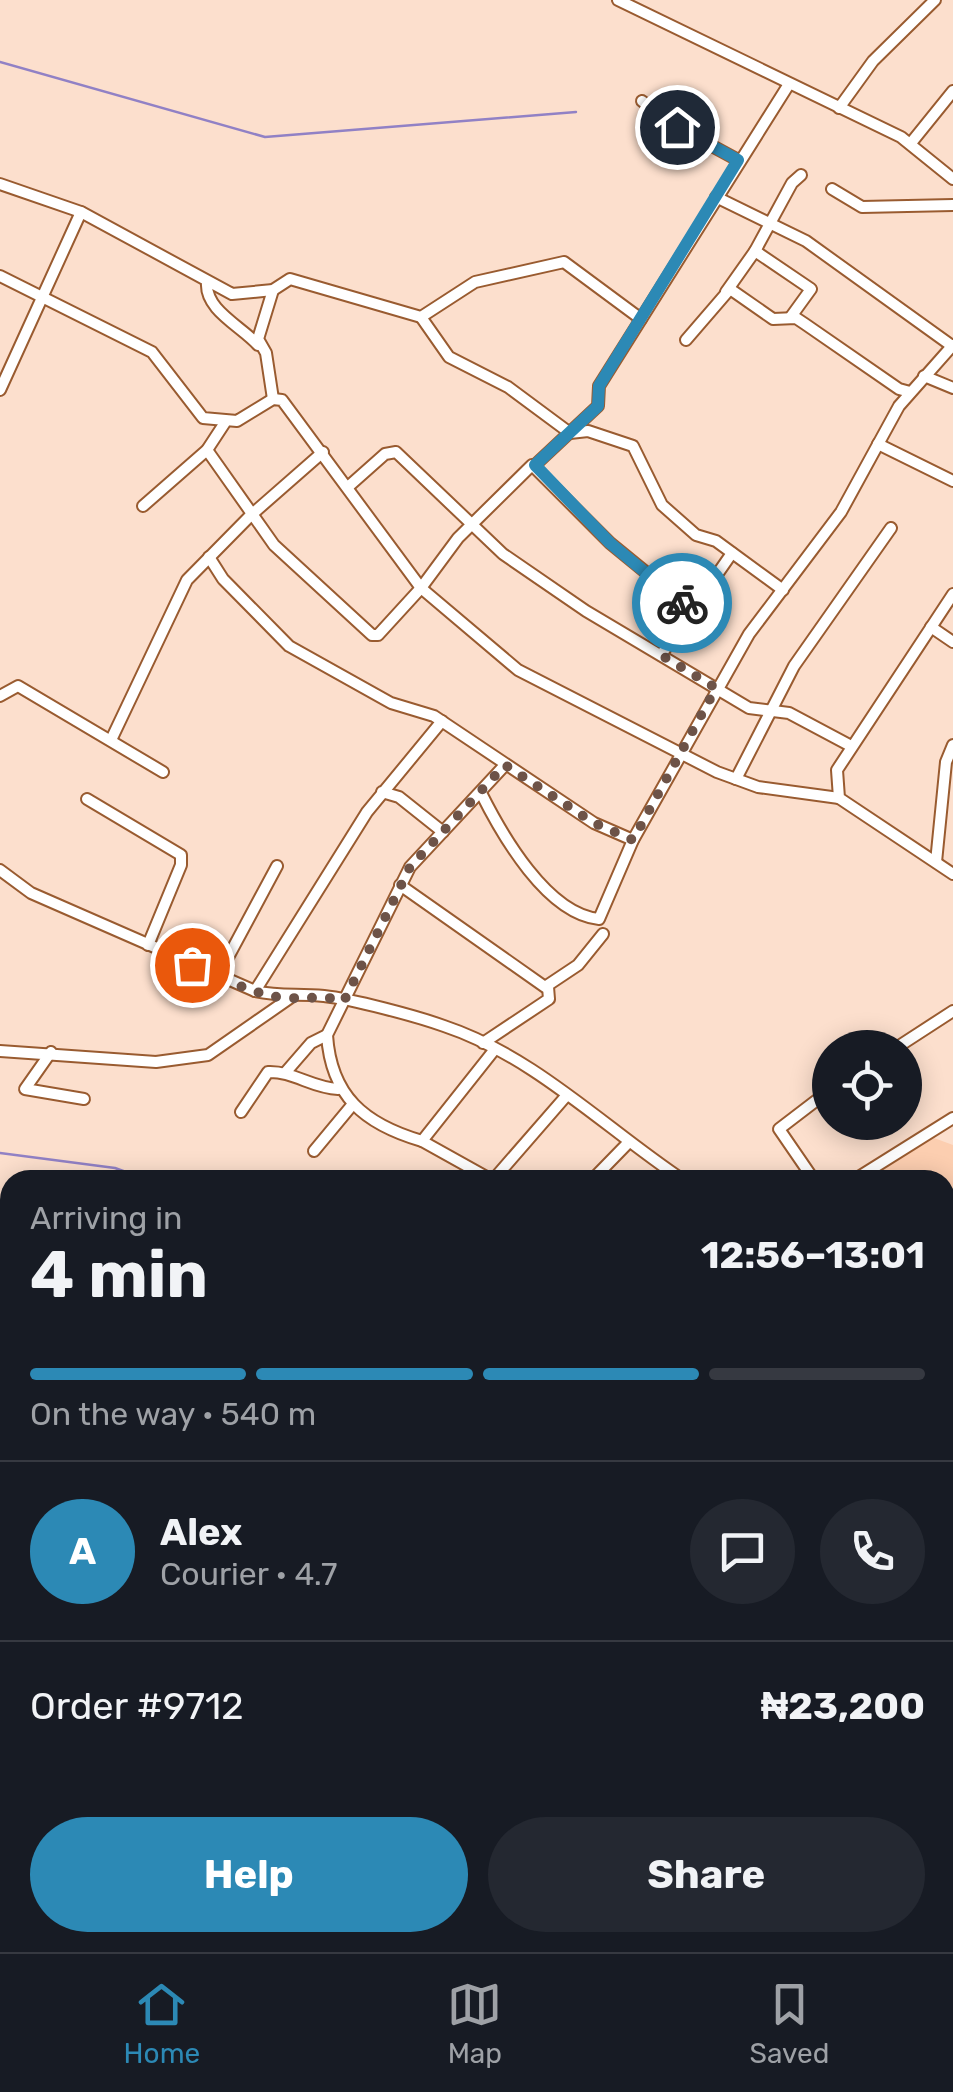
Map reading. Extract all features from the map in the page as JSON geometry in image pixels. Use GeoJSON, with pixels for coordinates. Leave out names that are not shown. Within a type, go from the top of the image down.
{"type":"FeatureCollection","features":[{"type":"Feature","properties":{"kind":"street"},"geometry":{"type":"LineString","coordinates":[[618,0],[911,142],[953,179]]}},
{"type":"Feature","properties":{"kind":"street"},"geometry":{"type":"LineString","coordinates":[[839,108],[873,61],[935,0]]}},
{"type":"Feature","properties":{"kind":"street"},"geometry":{"type":"LineString","coordinates":[[207,450],[250,516],[292,562],[372,636],[378,635],[472,524],[598,406],[599,386],[789,84]]}},
{"type":"Feature","properties":{"kind":"street"},"geometry":{"type":"LineString","coordinates":[[911,142],[953,91]]}},
{"type":"Feature","properties":{"kind":"street"},"geometry":{"type":"LineString","coordinates":[[642,101],[677,127],[738,160]]}},
{"type":"Feature","properties":{"kind":"street"},"geometry":{"type":"LineString","coordinates":[[686,340],[720,305],[792,182],[801,175]]}},
{"type":"Feature","properties":{"kind":"street"},"geometry":{"type":"LineString","coordinates":[[0,184],[81,212],[208,283],[241,296],[273,290],[290,279],[421,317],[449,358],[508,387],[570,433],[588,431],[633,446],[662,504],[696,535],[732,553],[783,590]]}},
{"type":"Feature","properties":{"kind":"street"},"geometry":{"type":"LineString","coordinates":[[832,189],[862,207],[953,205]]}},
{"type":"Feature","properties":{"kind":"street"},"geometry":{"type":"LineString","coordinates":[[481,792],[503,836],[538,881],[595,920],[633,840],[716,688],[841,512],[905,390],[924,376],[952,345],[840,262],[716,197]]}},
{"type":"Feature","properties":{"kind":"street"},"geometry":{"type":"LineString","coordinates":[[0,390],[81,212]]}},
{"type":"Feature","properties":{"kind":"street"},"geometry":{"type":"LineString","coordinates":[[755,251],[811,289],[790,318]]}},
{"type":"Feature","properties":{"kind":"street"},"geometry":{"type":"LineString","coordinates":[[421,317],[475,282],[564,262],[641,318]]}},
{"type":"Feature","properties":{"kind":"street"},"geometry":{"type":"LineString","coordinates":[[0,276],[152,352],[204,418],[236,421],[273,399]]}},
{"type":"Feature","properties":{"kind":"street"},"geometry":{"type":"LineString","coordinates":[[208,283],[206,295],[212,304],[266,353]]}},
{"type":"Feature","properties":{"kind":"street"},"geometry":{"type":"LineString","coordinates":[[725,292],[730,289],[773,320],[790,318],[905,390]]}},
{"type":"Feature","properties":{"kind":"street"},"geometry":{"type":"LineString","coordinates":[[273,290],[258,339],[266,353],[273,399]]}},
{"type":"Feature","properties":{"kind":"street"},"geometry":{"type":"LineString","coordinates":[[924,376],[953,388]]}},
{"type":"Feature","properties":{"kind":"street"},"geometry":{"type":"LineString","coordinates":[[273,399],[290,407],[421,588],[518,670],[736,779],[839,798],[953,874]]}},
{"type":"Feature","properties":{"kind":"street"},"geometry":{"type":"LineString","coordinates":[[143,506],[207,450],[226,421]]}},
{"type":"Feature","properties":{"kind":"street"},"geometry":{"type":"LineString","coordinates":[[878,444],[953,481]]}},
{"type":"Feature","properties":{"kind":"street"},"geometry":{"type":"LineString","coordinates":[[111,740],[187,580],[250,516],[324,452]]}},
{"type":"Feature","properties":{"kind":"street"},"geometry":{"type":"LineString","coordinates":[[349,486],[385,454],[396,452],[519,567],[749,708],[790,713],[850,746]]}},
{"type":"Feature","properties":{"kind":"street"},"geometry":{"type":"LineString","coordinates":[[535,465],[610,543],[692,610]]}},
{"type":"Feature","properties":{"kind":"street"},"geometry":{"type":"LineString","coordinates":[[736,779],[794,666],[890,528]]}},
{"type":"Feature","properties":{"kind":"street"},"geometry":{"type":"LineString","coordinates":[[661,655],[732,553]]}},
{"type":"Feature","properties":{"kind":"street"},"geometry":{"type":"LineString","coordinates":[[208,557],[222,579],[289,646],[390,703],[442,721],[594,823],[633,840]]}},
{"type":"Feature","properties":{"kind":"street"},"geometry":{"type":"LineString","coordinates":[[839,798],[837,770],[850,746],[953,594]]}},
{"type":"Feature","properties":{"kind":"street"},"geometry":{"type":"LineString","coordinates":[[931,627],[953,642]]}},
{"type":"Feature","properties":{"kind":"street"},"geometry":{"type":"LineString","coordinates":[[0,696],[18,686],[163,772]]}},
{"type":"Feature","properties":{"kind":"street"},"geometry":{"type":"LineString","coordinates":[[255,991],[382,792],[442,721]]}},
{"type":"Feature","properties":{"kind":"street"},"geometry":{"type":"LineString","coordinates":[[936,862],[946,762],[953,745]]}},
{"type":"Feature","properties":{"kind":"street"},"geometry":{"type":"LineString","coordinates":[[474,1170],[422,1141],[380,1124],[353,1104],[338,1089],[329,1061],[327,1035],[400,885],[505,765]]}},
{"type":"Feature","properties":{"kind":"street"},"geometry":{"type":"LineString","coordinates":[[382,792],[400,797],[443,832]]}},
{"type":"Feature","properties":{"kind":"street"},"geometry":{"type":"LineString","coordinates":[[87,800],[181,855],[181,865],[148,945]]}},
{"type":"Feature","properties":{"kind":"street"},"geometry":{"type":"LineString","coordinates":[[218,976],[277,866]]}},
{"type":"Feature","properties":{"kind":"street"},"geometry":{"type":"LineString","coordinates":[[0,870],[31,893],[255,991],[290,998],[312,995],[446,1026],[494,1049],[567,1095],[668,1170]]}},
{"type":"Feature","properties":{"kind":"street"},"geometry":{"type":"LineString","coordinates":[[400,885],[548,987]]}},
{"type":"Feature","properties":{"kind":"street"},"geometry":{"type":"LineString","coordinates":[[548,987],[578,965],[603,934]]}},
{"type":"Feature","properties":{"kind":"street"},"geometry":{"type":"LineString","coordinates":[[483,1043],[549,999],[548,987]]}},
{"type":"Feature","properties":{"kind":"street"},"geometry":{"type":"LineString","coordinates":[[0,1051],[156,1062],[208,1054],[290,998]]}},
{"type":"Feature","properties":{"kind":"street"},"geometry":{"type":"LineString","coordinates":[[922,1031],[953,1011]]}},
{"type":"Feature","properties":{"kind":"street"},"geometry":{"type":"LineString","coordinates":[[284,1072],[311,1043],[327,1035]]}},
{"type":"Feature","properties":{"kind":"street"},"geometry":{"type":"LineString","coordinates":[[422,1141],[494,1049]]}},
{"type":"Feature","properties":{"kind":"street"},"geometry":{"type":"LineString","coordinates":[[51,1052],[26,1089],[84,1099]]}},
{"type":"Feature","properties":{"kind":"street"},"geometry":{"type":"LineString","coordinates":[[241,1112],[261,1078],[272,1071],[284,1072],[317,1088],[338,1089]]}},
{"type":"Feature","properties":{"kind":"street"},"geometry":{"type":"LineString","coordinates":[[501,1170],[567,1095]]}},
{"type":"Feature","properties":{"kind":"street"},"geometry":{"type":"LineString","coordinates":[[314,1151],[353,1104]]}},
{"type":"Feature","properties":{"kind":"street"},"geometry":{"type":"LineString","coordinates":[[807,1170],[778,1129],[812,1104]]}},
{"type":"Feature","properties":{"kind":"street"},"geometry":{"type":"LineString","coordinates":[[870,1170],[953,1118]]}},
{"type":"Feature","properties":{"kind":"street"},"geometry":{"type":"LineString","coordinates":[[602,1170],[628,1143]]}},
{"type":"Feature","properties":{"kind":"shaded area"},"geometry":{"type":"Polygon","coordinates":[[[934,1138],[953,1145],[953,1170],[874,1170],[934,1138]]]}},
{"type":"Feature","properties":{"kind":"waterway"},"geometry":{"type":"LineString","coordinates":[[0,62],[265,137],[576,112]]}},
{"type":"Feature","properties":{"kind":"waterway"},"geometry":{"type":"LineString","coordinates":[[0,1153],[120,1170]]}},
{"type":"Feature","properties":{"kind":"way so far"},"geometry":{"type":"LineString","coordinates":[[192,965],[255,991],[290,998],[328,996],[344,1001],[410,867],[505,765],[594,823],[633,840],[716,688],[661,655],[692,610],[682,603]]}},
{"type":"Feature","properties":{"kind":"route"},"geometry":{"type":"LineString","coordinates":[[677,127],[738,160],[599,386],[598,406],[535,465],[610,543],[682,603]]}}]}
